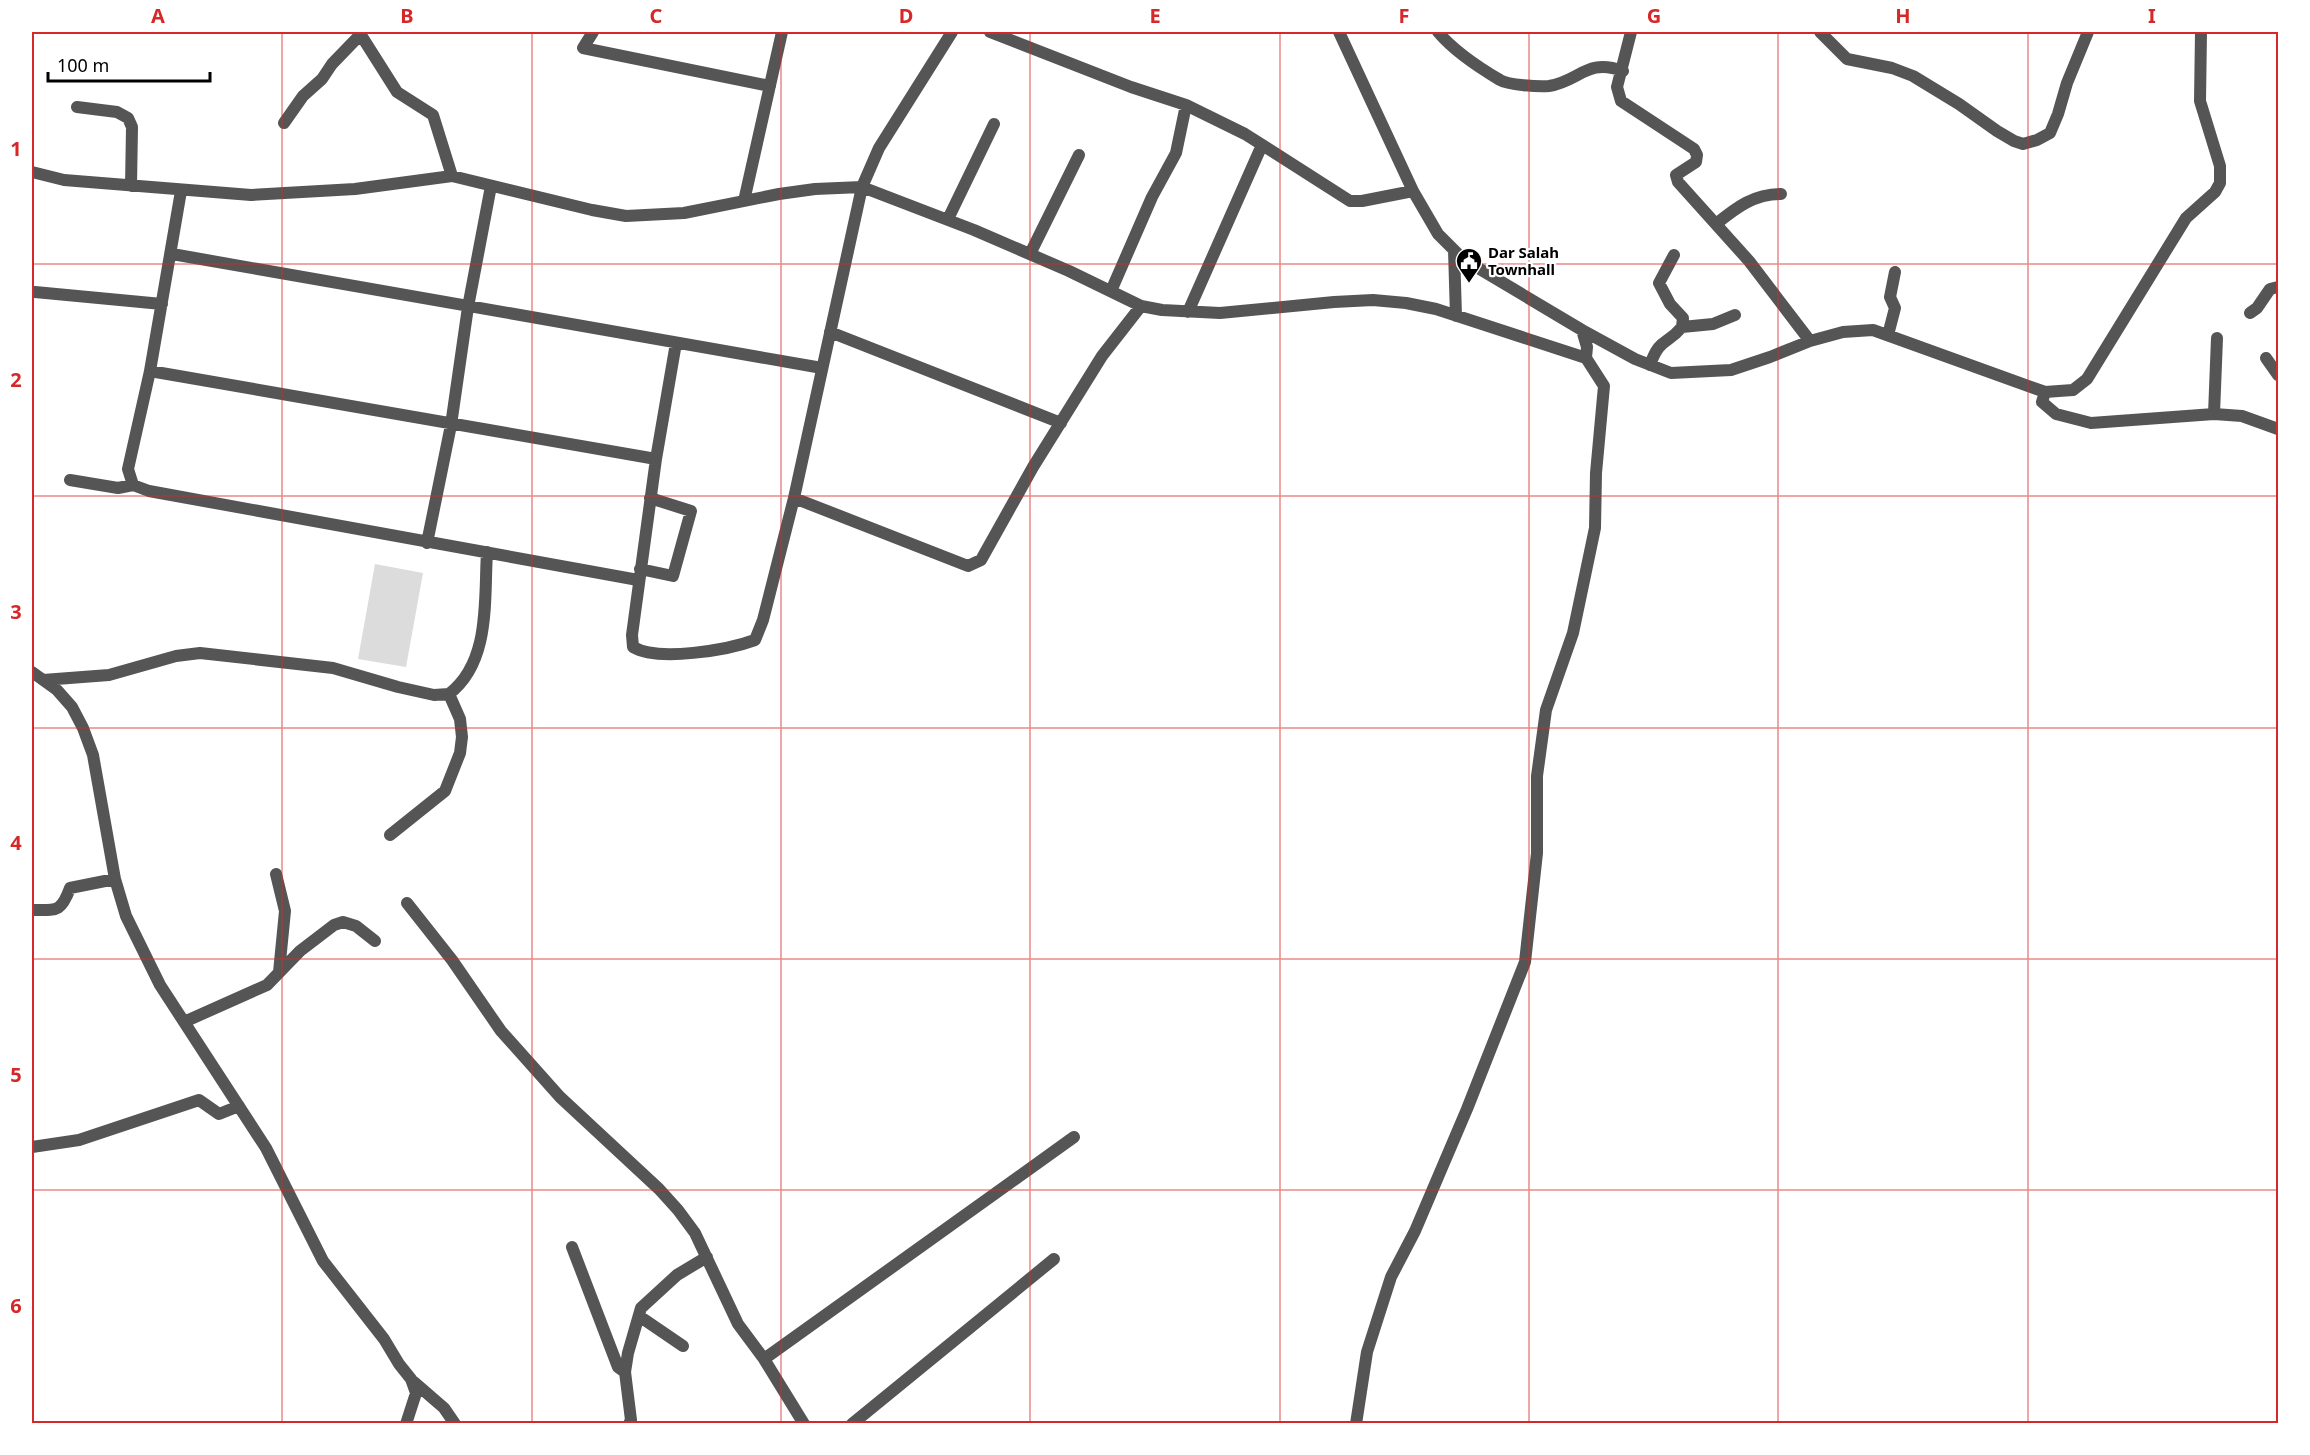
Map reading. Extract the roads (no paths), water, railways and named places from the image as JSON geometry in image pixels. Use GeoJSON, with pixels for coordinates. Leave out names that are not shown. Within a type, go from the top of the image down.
{"type":"FeatureCollection","features":[{"type":"Feature","properties":{"kind":"street"},"geometry":{"type":"LineString","coordinates":[[593,32],[583,48],[770,86]]}},
{"type":"Feature","properties":{"kind":"street"},"geometry":{"type":"LineString","coordinates":[[744,201],[782,32]]}},
{"type":"Feature","properties":{"kind":"street"},"geometry":{"type":"LineString","coordinates":[[676,343],[650,498],[632,635],[633,647],[642,653],[699,653],[735,648],[755,640],[763,620],[794,498],[862,187],[879,148],[952,32]]}},
{"type":"Feature","properties":{"kind":"street"},"geometry":{"type":"LineString","coordinates":[[990,32],[1131,87],[1186,105],[1262,145],[1350,201],[1413,192]]}},
{"type":"Feature","properties":{"kind":"street"},"geometry":{"type":"LineString","coordinates":[[1339,32],[1413,192],[1438,234],[1463,259],[1510,289],[1635,359],[1671,373],[1731,370],[1810,341],[1853,331],[1873,330],[2045,392],[2073,390],[2087,380],[2186,218],[2215,192],[2220,183],[2220,166],[2200,101],[2201,32]]}},
{"type":"Feature","properties":{"kind":"street"},"geometry":{"type":"LineString","coordinates":[[1438,32],[1450,46],[1501,81],[1550,86],[1573,77],[1585,69],[1609,66],[1623,71]]}},
{"type":"Feature","properties":{"kind":"street"},"geometry":{"type":"LineString","coordinates":[[1631,32],[1623,71],[1617,87],[1621,101],[1694,149],[1697,155],[1696,162],[1676,175],[1678,182],[1749,261],[1810,341]]}},
{"type":"Feature","properties":{"kind":"street"},"geometry":{"type":"LineString","coordinates":[[1820,32],[1847,59],[1892,68],[1913,76],[2013,141],[2023,144],[2050,134],[2067,83],[2088,32]]}},
{"type":"Feature","properties":{"kind":"street"},"geometry":{"type":"LineString","coordinates":[[284,123],[303,96],[322,79],[332,64],[360,33],[397,92],[433,115],[452,176]]}},
{"type":"Feature","properties":{"kind":"street"},"geometry":{"type":"LineString","coordinates":[[1111,291],[1152,197],[1176,153],[1186,105]]}},
{"type":"Feature","properties":{"kind":"street"},"geometry":{"type":"LineString","coordinates":[[77,107],[117,112],[128,118],[132,127],[131,186]]}},
{"type":"Feature","properties":{"kind":"street"},"geometry":{"type":"LineString","coordinates":[[948,219],[994,124]]}},
{"type":"Feature","properties":{"kind":"street"},"geometry":{"type":"LineString","coordinates":[[1188,312],[1262,145]]}},
{"type":"Feature","properties":{"kind":"street"},"geometry":{"type":"LineString","coordinates":[[1030,254],[1079,155]]}},
{"type":"Feature","properties":{"kind":"street"},"geometry":{"type":"LineString","coordinates":[[32,172],[64,180],[251,195],[355,189],[452,176],[626,216],[684,213],[815,189],[862,187],[948,219],[1141,306],[1188,312],[1248,311],[1373,300],[1406,303],[1456,316],[1586,358]]}},
{"type":"Feature","properties":{"kind":"street"},"geometry":{"type":"LineString","coordinates":[[427,543],[451,424],[468,307],[491,186]]}},
{"type":"Feature","properties":{"kind":"street"},"geometry":{"type":"LineString","coordinates":[[133,485],[128,469],[150,371],[182,191]]}},
{"type":"Feature","properties":{"kind":"street"},"geometry":{"type":"LineString","coordinates":[[1716,224],[1749,200],[1769,194],[1781,194]]}},
{"type":"Feature","properties":{"kind":"street"},"geometry":{"type":"LineString","coordinates":[[1454,250],[1456,316]]}},
{"type":"Feature","properties":{"kind":"street"},"geometry":{"type":"LineString","coordinates":[[172,254],[822,368]]}},
{"type":"Feature","properties":{"kind":"street"},"geometry":{"type":"LineString","coordinates":[[1650,365],[1656,348],[1682,327],[1683,318],[1670,304],[1659,282],[1674,255]]}},
{"type":"Feature","properties":{"kind":"street"},"geometry":{"type":"LineString","coordinates":[[1888,335],[1895,308],[1890,297],[1895,272]]}},
{"type":"Feature","properties":{"kind":"street"},"geometry":{"type":"LineString","coordinates":[[2250,313],[2257,308],[2270,289],[2278,287]]}},
{"type":"Feature","properties":{"kind":"street"},"geometry":{"type":"LineString","coordinates":[[35,292],[162,304]]}},
{"type":"Feature","properties":{"kind":"street"},"geometry":{"type":"LineString","coordinates":[[794,498],[968,566],[981,560],[1060,423],[1102,356],[1141,306]]}},
{"type":"Feature","properties":{"kind":"street"},"geometry":{"type":"LineString","coordinates":[[1682,327],[1713,324],[1735,315]]}},
{"type":"Feature","properties":{"kind":"street"},"geometry":{"type":"LineString","coordinates":[[1356,1424],[1367,1352],[1391,1277],[1415,1231],[1467,1109],[1525,962],[1537,853],[1537,776],[1546,710],[1573,633],[1595,528],[1596,473],[1604,386],[1586,358],[1587,347],[1582,330]]}},
{"type":"Feature","properties":{"kind":"street"},"geometry":{"type":"LineString","coordinates":[[830,332],[1060,423]]}},
{"type":"Feature","properties":{"kind":"street"},"geometry":{"type":"LineString","coordinates":[[2214,414],[2217,338]]}},
{"type":"Feature","properties":{"kind":"street"},"geometry":{"type":"LineString","coordinates":[[2266,358],[2278,375]]}},
{"type":"Feature","properties":{"kind":"street"},"geometry":{"type":"LineString","coordinates":[[150,371],[656,459]]}},
{"type":"Feature","properties":{"kind":"street"},"geometry":{"type":"LineString","coordinates":[[2045,392],[2042,402],[2056,414],[2091,423],[2214,414],[2242,416],[2278,426]]}},
{"type":"Feature","properties":{"kind":"street"},"geometry":{"type":"LineString","coordinates":[[70,480],[118,488],[133,485],[149,491],[427,543],[639,574],[673,576],[691,511],[650,498]]}},
{"type":"Feature","properties":{"kind":"street"},"geometry":{"type":"LineString","coordinates":[[43,680],[109,675],[176,656],[200,653],[333,668],[434,695],[450,694],[465,679],[474,664],[480,642],[487,552]]}},
{"type":"Feature","properties":{"kind":"street"},"geometry":{"type":"LineString","coordinates":[[32,672],[57,690],[72,707],[83,728],[93,755],[115,879],[126,916],[160,985],[266,1148],[323,1261],[384,1339],[399,1364],[444,1408],[455,1424]]}},
{"type":"Feature","properties":{"kind":"street"},"geometry":{"type":"LineString","coordinates":[[390,836],[445,791],[460,753],[462,737],[460,719],[450,694]]}},
{"type":"Feature","properties":{"kind":"street"},"geometry":{"type":"LineString","coordinates":[[276,874],[285,911],[279,972]]}},
{"type":"Feature","properties":{"kind":"street"},"geometry":{"type":"LineString","coordinates":[[32,910],[57,910],[65,903],[70,888],[115,879]]}},
{"type":"Feature","properties":{"kind":"street"},"geometry":{"type":"LineString","coordinates":[[407,903],[458,968],[501,1030],[560,1097],[666,1196],[695,1233],[738,1324],[764,1359],[804,1424]]}},
{"type":"Feature","properties":{"kind":"street"},"geometry":{"type":"LineString","coordinates":[[184,1022],[267,985],[322,934],[343,922],[356,926],[375,941]]}},
{"type":"Feature","properties":{"kind":"street"},"geometry":{"type":"LineString","coordinates":[[32,1147],[79,1140],[199,1100],[219,1114],[239,1106]]}},
{"type":"Feature","properties":{"kind":"street"},"geometry":{"type":"LineString","coordinates":[[764,1359],[1074,1137]]}},
{"type":"Feature","properties":{"kind":"street"},"geometry":{"type":"LineString","coordinates":[[572,1247],[618,1367],[625,1372]]}},
{"type":"Feature","properties":{"kind":"street"},"geometry":{"type":"LineString","coordinates":[[629,1424],[631,1419],[625,1372],[641,1308],[677,1275],[707,1257]]}},
{"type":"Feature","properties":{"kind":"street"},"geometry":{"type":"LineString","coordinates":[[852,1424],[1054,1258]]}},
{"type":"Feature","properties":{"kind":"street"},"geometry":{"type":"LineString","coordinates":[[639,1316],[683,1347]]}},
{"type":"Feature","properties":{"kind":"street"},"geometry":{"type":"LineString","coordinates":[[406,1424],[416,1393],[411,1378]]}},
{"type":"Feature","properties":{"kind":"place","name":"Dar Salah Townhall"},"geometry":{"type":"Point","coordinates":[1469,284]}}]}
